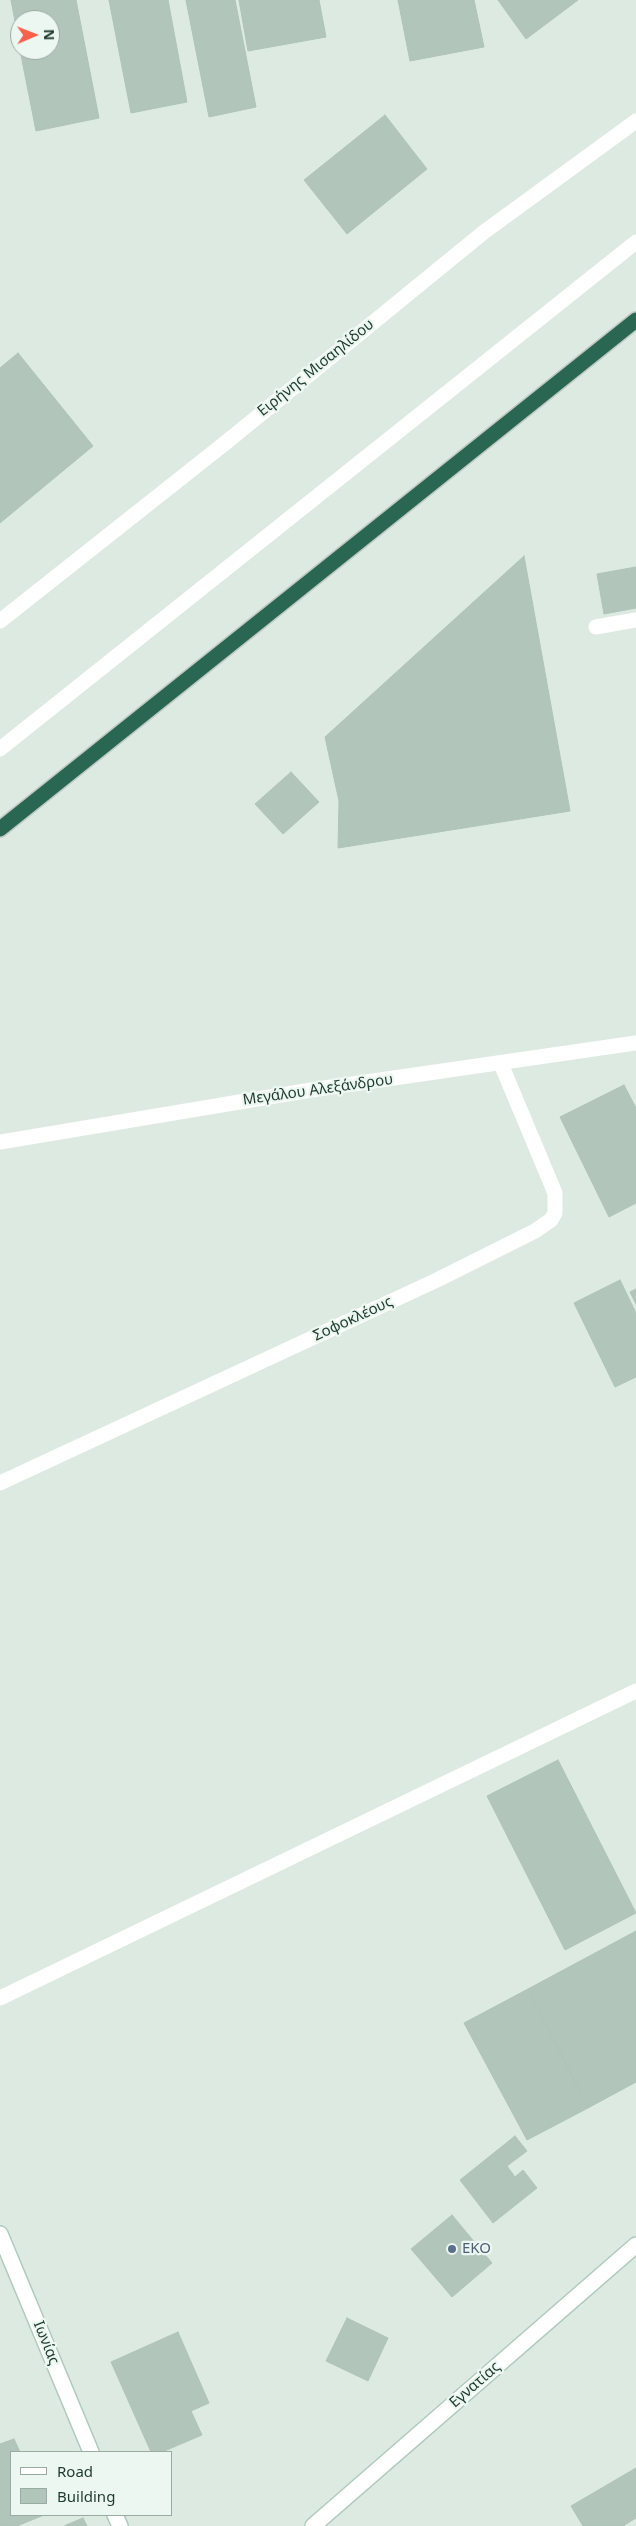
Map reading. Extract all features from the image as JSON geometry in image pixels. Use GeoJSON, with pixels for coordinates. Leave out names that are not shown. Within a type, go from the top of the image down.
{"type":"FeatureCollection","features":[{"type":"Feature","properties":{"kind":"highway"},"geometry":{"type":"LineString","coordinates":[[0,829],[636,320]]}},
{"type":"Feature","properties":{"kind":"street","name":"Ειρήνης Μισαηλίδου"},"geometry":{"type":"LineString","coordinates":[[0,621],[229,440],[484,232],[636,121]]}},
{"type":"Feature","properties":{"kind":"street"},"geometry":{"type":"LineString","coordinates":[[0,749],[636,242]]}},
{"type":"Feature","properties":{"kind":"street"},"geometry":{"type":"LineString","coordinates":[[596,627],[636,620]]}},
{"type":"Feature","properties":{"kind":"street","name":"Μεγάλου Αλεξάνδρου"},"geometry":{"type":"LineString","coordinates":[[0,1142],[302,1092],[636,1043]]}},
{"type":"Feature","properties":{"kind":"street","name":"Σοφοκλέους"},"geometry":{"type":"LineString","coordinates":[[0,1483],[438,1280],[535,1231],[551,1220],[555,1214],[555,1193],[501,1064]]}},
{"type":"Feature","properties":{"kind":"street"},"geometry":{"type":"LineString","coordinates":[[0,1998],[636,1691]]}},
{"type":"Feature","properties":{"kind":"street","name":"Ιωνίας"},"geometry":{"type":"LineString","coordinates":[[0,2234],[91,2451]]}},
{"type":"Feature","properties":{"kind":"street","name":"Εγνατίας"},"geometry":{"type":"LineString","coordinates":[[313,2526],[636,2245]]}},
{"type":"Feature","properties":{"kind":"building"},"geometry":{"type":"Polygon","coordinates":[[[11,0],[76,0],[99,118],[36,131],[22,60],[60,60],[60,10],[13,10],[11,0]]]}},
{"type":"Feature","properties":{"kind":"building"},"geometry":{"type":"Polygon","coordinates":[[[109,0],[168,0],[187,102],[131,113],[109,0]]]}},
{"type":"Feature","properties":{"kind":"building"},"geometry":{"type":"Polygon","coordinates":[[[186,0],[235,0],[256,107],[209,117],[186,0]]]}},
{"type":"Feature","properties":{"kind":"building"},"geometry":{"type":"Polygon","coordinates":[[[239,0],[319,0],[326,37],[248,51],[239,0]]]}},
{"type":"Feature","properties":{"kind":"building"},"geometry":{"type":"Polygon","coordinates":[[[398,0],[474,0],[484,47],[410,61],[398,0]]]}},
{"type":"Feature","properties":{"kind":"building"},"geometry":{"type":"Polygon","coordinates":[[[498,0],[578,0],[526,39],[498,0]]]}},
{"type":"Feature","properties":{"kind":"building"},"geometry":{"type":"Polygon","coordinates":[[[385,115],[427,169],[347,234],[304,180],[385,115]]]}},
{"type":"Feature","properties":{"kind":"building"},"geometry":{"type":"Polygon","coordinates":[[[18,353],[93,446],[0,523],[0,368],[18,353]]]}},
{"type":"Feature","properties":{"kind":"building"},"geometry":{"type":"Polygon","coordinates":[[[524,556],[570,811],[338,848],[339,801],[325,737],[524,556]]]}},
{"type":"Feature","properties":{"kind":"building"},"geometry":{"type":"Polygon","coordinates":[[[636,567],[636,608],[604,614],[597,574],[636,567]]]}},
{"type":"Feature","properties":{"kind":"building"},"geometry":{"type":"Polygon","coordinates":[[[291,772],[319,802],[283,834],[255,804],[291,772]]]}},
{"type":"Feature","properties":{"kind":"building"},"geometry":{"type":"Polygon","coordinates":[[[624,1085],[636,1108],[636,1203],[609,1217],[560,1117],[624,1085]]]}},
{"type":"Feature","properties":{"kind":"building"},"geometry":{"type":"Polygon","coordinates":[[[620,1280],[636,1313],[636,1377],[615,1387],[574,1303],[620,1280]]]}},
{"type":"Feature","properties":{"kind":"building"},"geometry":{"type":"Polygon","coordinates":[[[636,1289],[636,1304],[630,1292],[636,1289]]]}},
{"type":"Feature","properties":{"kind":"building"},"geometry":{"type":"Polygon","coordinates":[[[558,1760],[636,1913],[565,1950],[487,1796],[558,1760]]]}},
{"type":"Feature","properties":{"kind":"building"},"geometry":{"type":"Polygon","coordinates":[[[636,1931],[636,2082],[588,2108],[528,1989],[636,1931]]]}},
{"type":"Feature","properties":{"kind":"building"},"geometry":{"type":"Polygon","coordinates":[[[528,1989],[588,2108],[527,2140],[464,2023],[528,1989]]]}},
{"type":"Feature","properties":{"kind":"building"},"geometry":{"type":"Polygon","coordinates":[[[515,2136],[527,2151],[507,2166],[515,2177],[523,2170],[537,2188],[493,2223],[460,2180],[515,2136]]]}},
{"type":"Feature","properties":{"kind":"building"},"geometry":{"type":"Polygon","coordinates":[[[452,2215],[492,2263],[452,2297],[411,2249],[452,2215]]]}},
{"type":"Feature","properties":{"kind":"building"},"geometry":{"type":"Polygon","coordinates":[[[347,2318],[388,2338],[368,2381],[326,2361],[347,2318]]]}},
{"type":"Feature","properties":{"kind":"building"},"geometry":{"type":"Polygon","coordinates":[[[178,2332],[209,2403],[191,2411],[202,2435],[164,2451],[151,2451],[111,2362],[178,2332]]]}},
{"type":"Feature","properties":{"kind":"building"},"geometry":{"type":"Polygon","coordinates":[[[14,2439],[20,2451],[10,2451],[10,2516],[42,2516],[17,2526],[0,2526],[0,2444],[14,2439]]]}},
{"type":"Feature","properties":{"kind":"building"},"geometry":{"type":"Polygon","coordinates":[[[636,2468],[636,2518],[623,2526],[583,2526],[571,2506],[636,2468]]]}},
{"type":"Feature","properties":{"kind":"building"},"geometry":{"type":"Polygon","coordinates":[[[83,2518],[87,2526],[64,2526],[83,2518]]]}},
{"type":"Feature","properties":{"kind":"place","name":"EKO"},"geometry":{"type":"Point","coordinates":[452,2249]}}]}
